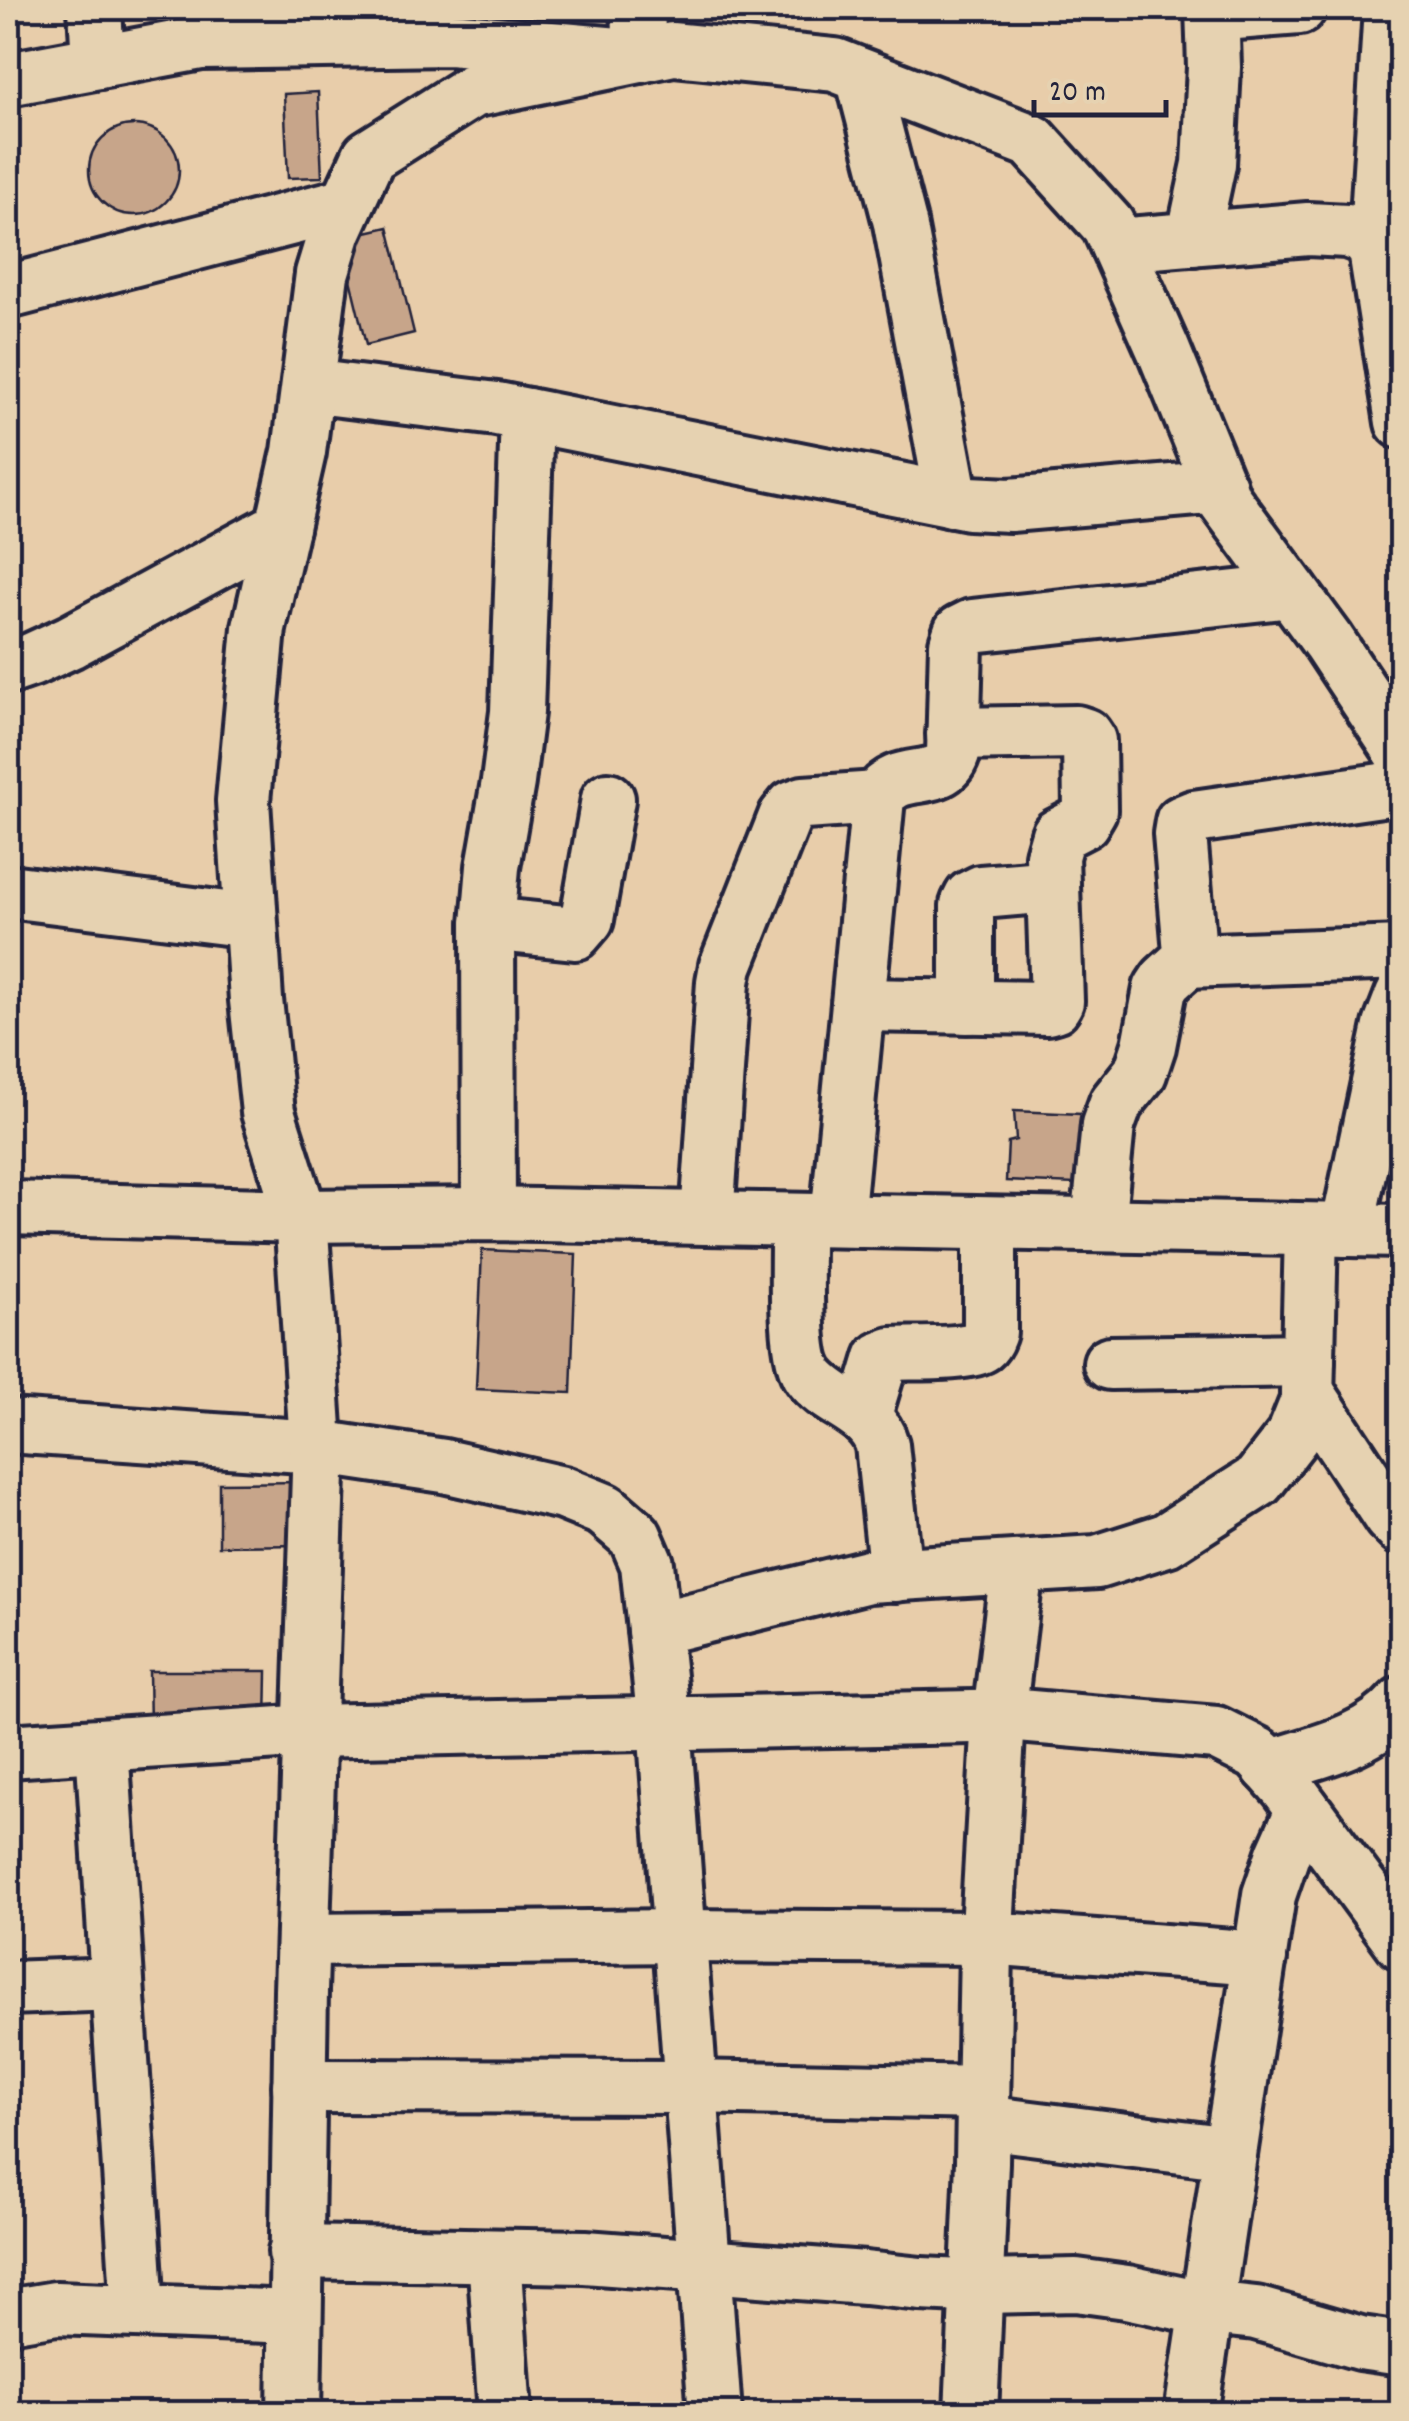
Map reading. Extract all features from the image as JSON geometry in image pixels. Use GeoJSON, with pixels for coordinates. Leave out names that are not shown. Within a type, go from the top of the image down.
{"type":"FeatureCollection","features":[{"type":"Feature","properties":{"kind":"street"},"geometry":{"type":"LineString","coordinates":[[94,8],[98,62]]}},
{"type":"Feature","properties":{"kind":"street"},"geometry":{"type":"LineString","coordinates":[[1193,239],[1209,164],[1214,68],[1212,11],[1299,8]]}},
{"type":"Feature","properties":{"kind":"street"},"geometry":{"type":"LineString","coordinates":[[1390,8],[1375,250],[1402,422]]}},
{"type":"Feature","properties":{"kind":"street"},"geometry":{"type":"LineString","coordinates":[[8,79],[200,43],[235,25],[450,39],[639,32],[673,49],[835,66],[1032,141],[1108,225],[1225,501],[1328,640],[1400,754],[1182,822],[1190,952],[1187,962],[1160,989],[1140,1073],[1116,1103],[1108,1125],[1098,1226]]}},
{"type":"Feature","properties":{"kind":"street"},"geometry":{"type":"LineString","coordinates":[[294,2414],[298,2086],[317,1446],[301,1216],[268,1112],[250,921],[243,801],[258,628],[300,452],[322,274],[335,231],[369,156],[472,91],[639,32]]}},
{"type":"Feature","properties":{"kind":"street"},"geometry":{"type":"LineString","coordinates":[[862,76],[900,223],[952,500]]}},
{"type":"Feature","properties":{"kind":"street"},"geometry":{"type":"LineString","coordinates":[[8,292],[347,204]]}},
{"type":"Feature","properties":{"kind":"street"},"geometry":{"type":"LineString","coordinates":[[1117,246],[1308,229],[1348,231],[1364,237],[1375,250]]}},
{"type":"Feature","properties":{"kind":"street"},"geometry":{"type":"LineString","coordinates":[[308,386],[497,408],[952,500],[1010,506],[1220,487]]}},
{"type":"Feature","properties":{"kind":"street"},"geometry":{"type":"LineString","coordinates":[[489,1214],[488,924],[517,712],[527,415]]}},
{"type":"Feature","properties":{"kind":"street"},"geometry":{"type":"LineString","coordinates":[[8,668],[70,642],[282,527]]}},
{"type":"Feature","properties":{"kind":"street"},"geometry":{"type":"LineString","coordinates":[[896,1575],[879,1432],[809,1376],[799,1334],[858,1005],[878,798],[884,786],[896,780],[941,771],[948,766],[953,754],[956,644],[960,632],[972,626],[1291,592]]}},
{"type":"Feature","properties":{"kind":"street"},"geometry":{"type":"LineString","coordinates":[[858,1005],[1054,1006],[1057,1001],[1052,856],[1058,835],[1083,822],[1090,810],[1089,742],[1076,732],[954,734]]}},
{"type":"Feature","properties":{"kind":"street"},"geometry":{"type":"LineString","coordinates":[[707,1218],[726,966],[786,817],[793,807],[804,803],[878,798]]}},
{"type":"Feature","properties":{"kind":"street"},"geometry":{"type":"LineString","coordinates":[[488,924],[565,933],[574,933],[583,926],[608,800]]}},
{"type":"Feature","properties":{"kind":"street"},"geometry":{"type":"LineString","coordinates":[[967,1007],[967,905],[971,896],[1053,886]]}},
{"type":"Feature","properties":{"kind":"street"},"geometry":{"type":"LineString","coordinates":[[8,891],[250,921]]}},
{"type":"Feature","properties":{"kind":"street"},"geometry":{"type":"LineString","coordinates":[[1187,962],[1402,952]]}},
{"type":"Feature","properties":{"kind":"street"},"geometry":{"type":"LineString","coordinates":[[654,1629],[868,1576],[1097,1562],[1166,1540],[1258,1481],[1293,1436],[1307,1401],[1307,1376],[1329,1230],[1402,995]]}},
{"type":"Feature","properties":{"kind":"street"},"geometry":{"type":"LineString","coordinates":[[8,1208],[301,1216],[489,1214],[1402,1231]]}},
{"type":"Feature","properties":{"kind":"street"},"geometry":{"type":"LineString","coordinates":[[864,1418],[882,1358],[892,1354],[962,1351],[980,1348],[986,1341],[990,1332],[990,1224]]}},
{"type":"Feature","properties":{"kind":"street"},"geometry":{"type":"LineString","coordinates":[[1110,1362],[1307,1376]]}},
{"type":"Feature","properties":{"kind":"street"},"geometry":{"type":"LineString","coordinates":[[1307,1376],[1390,1517],[1402,1528]]}},
{"type":"Feature","properties":{"kind":"street"},"geometry":{"type":"LineString","coordinates":[[8,1426],[317,1446],[478,1474],[563,1493],[605,1510],[635,1536],[647,1564],[664,1724],[715,2414]]}},
{"type":"Feature","properties":{"kind":"street"},"geometry":{"type":"LineString","coordinates":[[971,2414],[987,1938],[999,1717],[1017,1567]]}},
{"type":"Feature","properties":{"kind":"street"},"geometry":{"type":"LineString","coordinates":[[1270,1767],[1371,1730],[1402,1703]]}},
{"type":"Feature","properties":{"kind":"street"},"geometry":{"type":"LineString","coordinates":[[8,1751],[310,1731],[1019,1716],[1216,1733],[1258,1754],[1397,1927]]}},
{"type":"Feature","properties":{"kind":"street"},"geometry":{"type":"LineString","coordinates":[[102,1745],[138,2311]]}},
{"type":"Feature","properties":{"kind":"street"},"geometry":{"type":"LineString","coordinates":[[1190,2414],[1268,1896],[1303,1810]]}},
{"type":"Feature","properties":{"kind":"street"},"geometry":{"type":"LineString","coordinates":[[303,1940],[987,1938],[1260,1958]]}},
{"type":"Feature","properties":{"kind":"street"},"geometry":{"type":"LineString","coordinates":[[8,1988],[117,1984]]}},
{"type":"Feature","properties":{"kind":"street"},"geometry":{"type":"LineString","coordinates":[[298,2086],[690,2087],[983,2108],[1230,2152]]}},
{"type":"Feature","properties":{"kind":"street"},"geometry":{"type":"LineString","coordinates":[[295,2252],[586,2257],[920,2284],[1076,2285],[1208,2308],[1256,2312],[1360,2343],[1402,2348]]}},
{"type":"Feature","properties":{"kind":"street"},"geometry":{"type":"LineString","coordinates":[[494,2256],[505,2414]]}},
{"type":"Feature","properties":{"kind":"street"},"geometry":{"type":"LineString","coordinates":[[8,2316],[56,2308],[294,2317]]}},
{"type":"Feature","properties":{"kind":"building"},"geometry":{"type":"Polygon","coordinates":[[[318,92],[322,177],[288,178],[284,94],[318,92]]]}},
{"type":"Feature","properties":{"kind":"building"},"geometry":{"type":"Polygon","coordinates":[[[134,125],[151,128],[166,138],[176,153],[176,187],[166,202],[151,212],[134,215],[117,212],[102,202],[92,187],[89,170],[92,153],[102,138],[117,128],[134,125]]]}},
{"type":"Feature","properties":{"kind":"building"},"geometry":{"type":"Polygon","coordinates":[[[388,227],[414,333],[366,345],[340,238],[388,227]]]}},
{"type":"Feature","properties":{"kind":"building"},"geometry":{"type":"Polygon","coordinates":[[[1014,1111],[1081,1114],[1076,1184],[1006,1181],[1008,1142],[1016,1140],[1014,1111]]]}},
{"type":"Feature","properties":{"kind":"building"},"geometry":{"type":"Polygon","coordinates":[[[482,1250],[576,1254],[571,1393],[476,1389],[482,1250]]]}},
{"type":"Feature","properties":{"kind":"building"},"geometry":{"type":"Polygon","coordinates":[[[304,1482],[304,1545],[219,1546],[219,1483],[304,1482]]]}},
{"type":"Feature","properties":{"kind":"building"},"geometry":{"type":"Polygon","coordinates":[[[149,1671],[267,1671],[266,1726],[150,1726],[149,1671]]]}}]}
